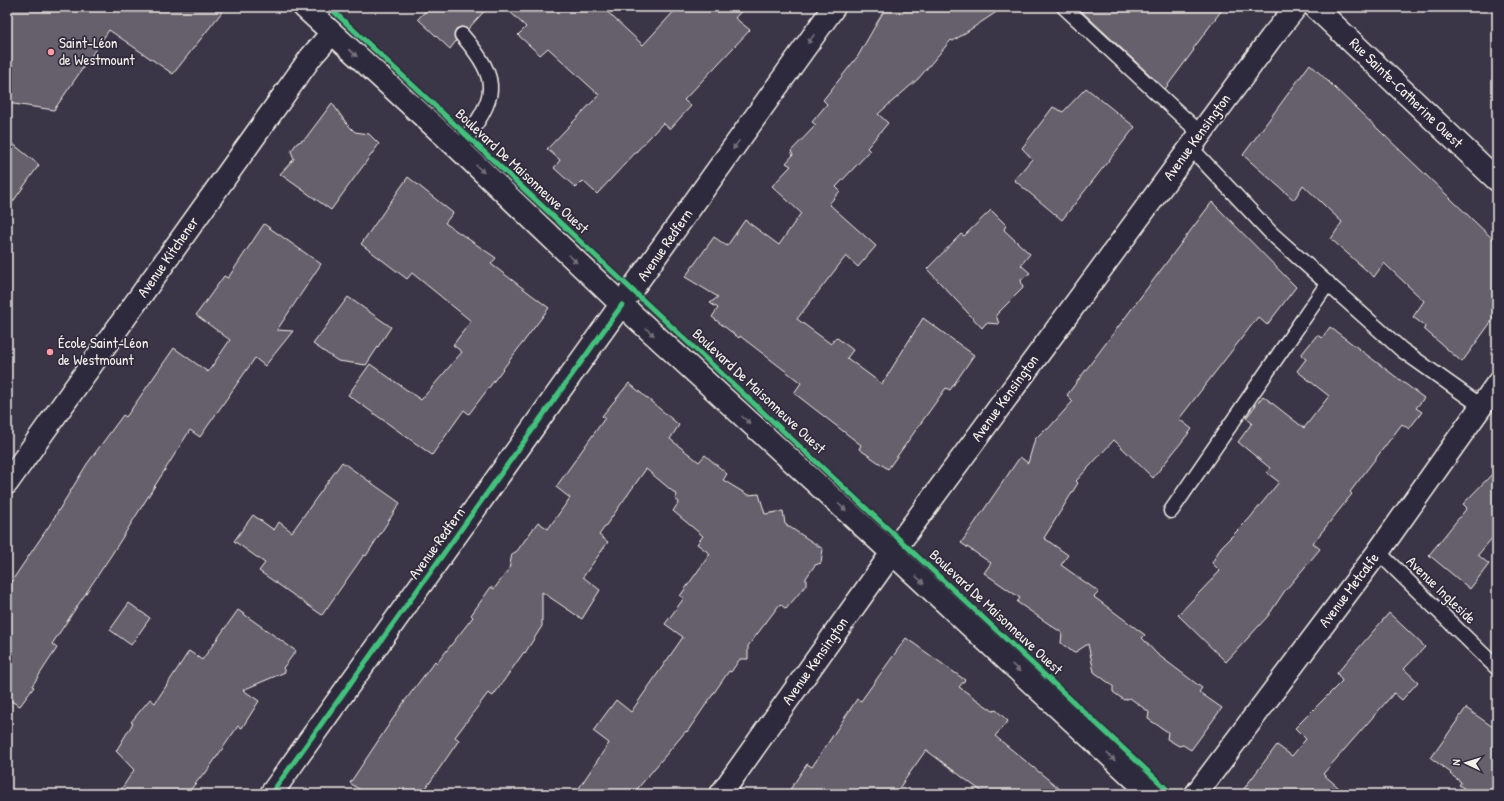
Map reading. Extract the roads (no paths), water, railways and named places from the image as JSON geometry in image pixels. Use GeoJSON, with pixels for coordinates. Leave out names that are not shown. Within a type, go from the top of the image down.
{"type":"FeatureCollection","features":[{"type":"Feature","properties":{"kind":"street","name":"Avenue Redfern"},"geometry":{"type":"LineString","coordinates":[[271,794],[622,306],[834,7]]}},
{"type":"Feature","properties":{"kind":"street","name":"Avenue Kensington"},"geometry":{"type":"LineString","coordinates":[[721,794],[892,553],[1195,140],[1296,7]]}},
{"type":"Feature","properties":{"kind":"street","name":"Rue Sainte-Catherine Ouest"},"geometry":{"type":"LineString","coordinates":[[1315,7],[1497,180]]}},
{"type":"Feature","properties":{"kind":"street","name":"Boulevard De Maisonneuve Ouest"},"geometry":{"type":"LineString","coordinates":[[314,10],[332,33],[459,149],[622,306],[892,553],[1151,794]]}},
{"type":"Feature","properties":{"kind":"street","name":"Avenue Kitchener"},"geometry":{"type":"LineString","coordinates":[[7,483],[311,57],[332,33]]}},
{"type":"Feature","properties":{"kind":"street","name":"Avenue Metcalfe"},"geometry":{"type":"LineString","coordinates":[[1196,794],[1378,552],[1497,384]]}},
{"type":"Feature","properties":{"kind":"lane"},"geometry":{"type":"LineString","coordinates":[[1064,7],[1195,140],[1272,234],[1402,350],[1481,406]]}},
{"type":"Feature","properties":{"kind":"lane"},"geometry":{"type":"LineString","coordinates":[[459,149],[483,115],[491,91],[487,70],[475,51],[462,35]]}},
{"type":"Feature","properties":{"kind":"lane"},"geometry":{"type":"LineString","coordinates":[[1171,511],[1328,283]]}},
{"type":"Feature","properties":{"kind":"lane","name":"Avenue Ingleside"},"geometry":{"type":"LineString","coordinates":[[1378,552],[1497,668]]}},
{"type":"Feature","properties":{"kind":"place","name":"Saint-Léon de Westmount"},"geometry":{"type":"Point","coordinates":[51,52]}},
{"type":"Feature","properties":{"kind":"place","name":"École Saint-Léon de Westmount"},"geometry":{"type":"Point","coordinates":[50,352]}}]}
